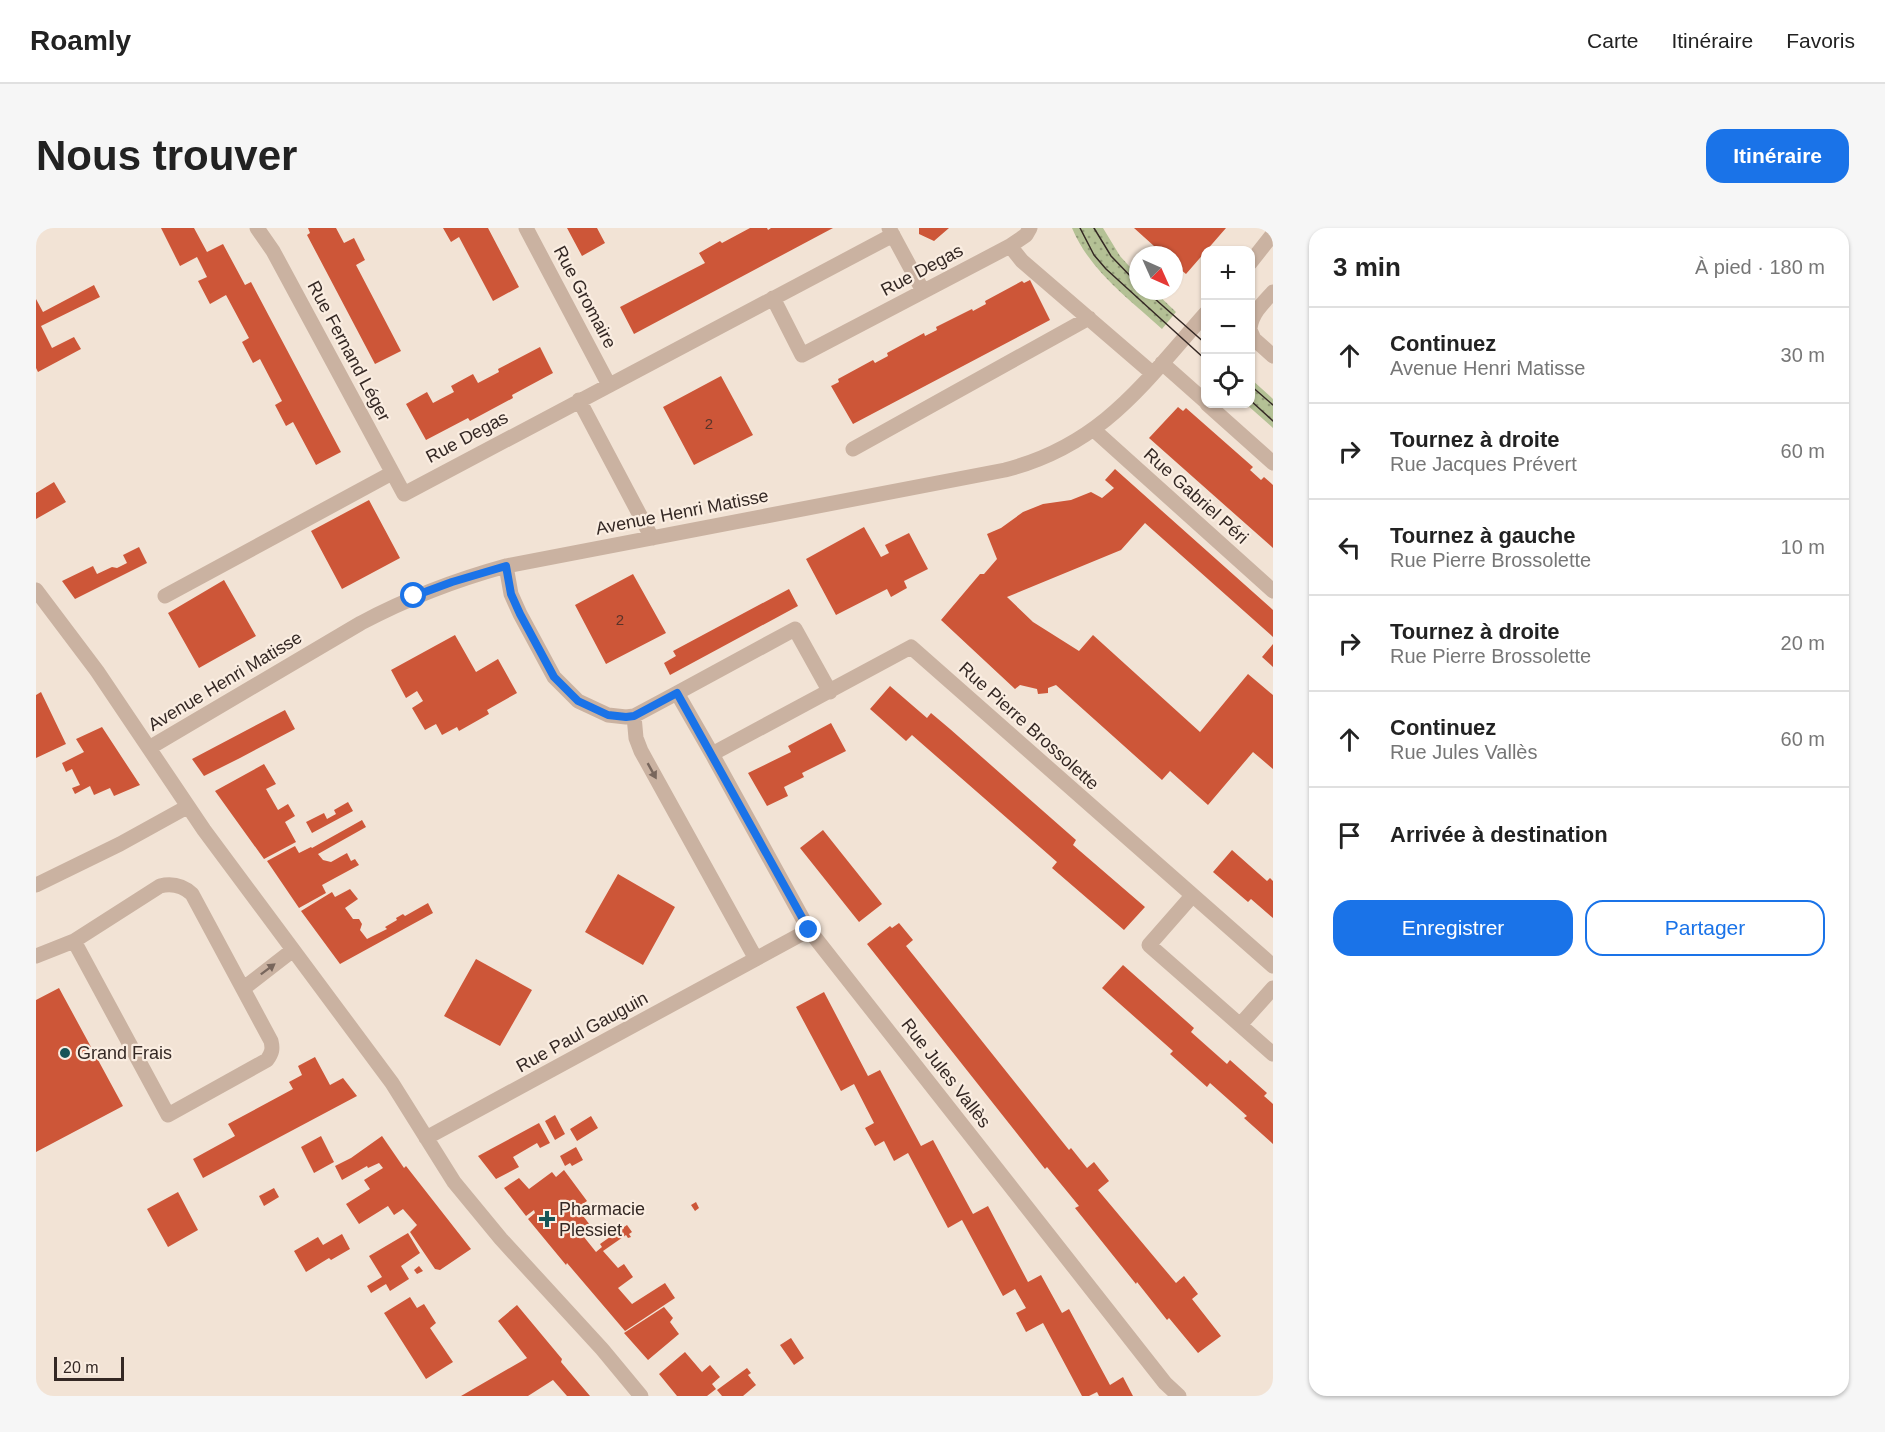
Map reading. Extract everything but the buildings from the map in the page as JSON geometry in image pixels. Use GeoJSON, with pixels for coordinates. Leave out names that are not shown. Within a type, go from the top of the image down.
{"type":"FeatureCollection","features":[{"type":"Feature","properties":{"kind":"street","name":"Rue Fernand Léger"},"geometry":{"type":"LineString","coordinates":[[256,228],[273,251],[404,494]]}},
{"type":"Feature","properties":{"kind":"street","name":"Rue Gromaire"},"geometry":{"type":"LineString","coordinates":[[526,228],[609,385]]}},
{"type":"Feature","properties":{"kind":"street","name":"Rue Degas"},"geometry":{"type":"LineString","coordinates":[[773,298],[802,355],[1010,246],[1026,235],[1030,228]]}},
{"type":"Feature","properties":{"kind":"street"},"geometry":{"type":"LineString","coordinates":[[891,232],[923,291]]}},
{"type":"Feature","properties":{"kind":"street","name":"Rue Degas"},"geometry":{"type":"LineString","coordinates":[[404,494],[773,298],[891,232]]}},
{"type":"Feature","properties":{"kind":"street"},"geometry":{"type":"LineString","coordinates":[[1255,257],[1273,234]]}},
{"type":"Feature","properties":{"kind":"street"},"geometry":{"type":"LineString","coordinates":[[1010,246],[1022,261],[1089,318],[1201,399]]}},
{"type":"Feature","properties":{"kind":"street"},"geometry":{"type":"LineString","coordinates":[[1255,314],[1273,292]]}},
{"type":"Feature","properties":{"kind":"street"},"geometry":{"type":"LineString","coordinates":[[854,449],[1089,318]]}},
{"type":"Feature","properties":{"kind":"street","name":"Avenue Henri Matisse"},"geometry":{"type":"LineString","coordinates":[[149,748],[397,604],[452,582],[506,566],[1005,470],[1052,454],[1094,430],[1119,409],[1201,319]]}},
{"type":"Feature","properties":{"kind":"street"},"geometry":{"type":"LineString","coordinates":[[1255,340],[1273,356]]}},
{"type":"Feature","properties":{"kind":"street"},"geometry":{"type":"LineString","coordinates":[[579,400],[652,538]]}},
{"type":"Feature","properties":{"kind":"street"},"geometry":{"type":"LineString","coordinates":[[1212,408],[1273,463]]}},
{"type":"Feature","properties":{"kind":"street","name":"Rue Gabriel Péri"},"geometry":{"type":"LineString","coordinates":[[1094,430],[1273,591]]}},
{"type":"Feature","properties":{"kind":"street"},"geometry":{"type":"LineString","coordinates":[[165,596],[392,473]]}},
{"type":"Feature","properties":{"kind":"street"},"geometry":{"type":"LineString","coordinates":[[506,566],[515,604],[545,660],[561,686],[590,708],[608,715],[634,716],[795,629],[830,692]]}},
{"type":"Feature","properties":{"kind":"street"},"geometry":{"type":"LineString","coordinates":[[36,590],[97,671],[187,807],[392,1083],[445,1169],[482,1218],[602,1349],[641,1396]]}},
{"type":"Feature","properties":{"kind":"street","name":"Rue Pierre Brossolette"},"geometry":{"type":"LineString","coordinates":[[712,754],[911,647],[1273,966]]}},
{"type":"Feature","properties":{"kind":"street"},"geometry":{"type":"LineString","coordinates":[[677,693],[712,754]]}},
{"type":"Feature","properties":{"kind":"street"},"geometry":{"type":"LineString","coordinates":[[634,716],[636,738],[641,751],[756,959]]}},
{"type":"Feature","properties":{"kind":"street","name":"Rue Jules Vallès"},"geometry":{"type":"LineString","coordinates":[[712,754],[809,930],[1165,1383],[1179,1396]]}},
{"type":"Feature","properties":{"kind":"street"},"geometry":{"type":"LineString","coordinates":[[36,885],[120,844],[187,807]]}},
{"type":"Feature","properties":{"kind":"street"},"geometry":{"type":"LineString","coordinates":[[36,956],[74,941],[151,891],[169,883],[178,885],[192,894],[244,988],[272,1046],[271,1056],[168,1115],[74,941]]}},
{"type":"Feature","properties":{"kind":"street"},"geometry":{"type":"LineString","coordinates":[[1192,896],[1149,945],[1273,1054]]}},
{"type":"Feature","properties":{"kind":"street","name":"Rue Paul Gauguin"},"geometry":{"type":"LineString","coordinates":[[426,1138],[809,930]]}},
{"type":"Feature","properties":{"kind":"street"},"geometry":{"type":"LineString","coordinates":[[244,988],[293,950]]}},
{"type":"Feature","properties":{"kind":"street"},"geometry":{"type":"LineString","coordinates":[[1240,1025],[1273,988]]}},
{"type":"Feature","properties":{"kind":"green space"},"geometry":{"type":"Polygon","coordinates":[[[1072,228],[1103,228],[1129,266],[1129,300],[1163,300],[1176,312],[1162,329],[1123,295],[1099,271],[1072,228]]]}},
{"type":"Feature","properties":{"kind":"green space"},"geometry":{"type":"Polygon","coordinates":[[[1255,383],[1273,399],[1273,428],[1250,408],[1255,408],[1255,383]]]}},
{"type":"Feature","properties":{"kind":"tram line"},"geometry":{"type":"LineString","coordinates":[[1080,228],[1094,255],[1106,269],[1201,355]]}},
{"type":"Feature","properties":{"kind":"tram line"},"geometry":{"type":"LineString","coordinates":[[1094,228],[1111,256],[1129,275]]}},
{"type":"Feature","properties":{"kind":"tram line"},"geometry":{"type":"LineString","coordinates":[[1156,300],[1201,340]]}},
{"type":"Feature","properties":{"kind":"tram line"},"geometry":{"type":"LineString","coordinates":[[1255,389],[1273,405]]}},
{"type":"Feature","properties":{"kind":"tram line"},"geometry":{"type":"LineString","coordinates":[[1255,405],[1273,421]]}},
{"type":"Feature","properties":{"kind":"place","name":"Grand Frais"},"geometry":{"type":"Point","coordinates":[65,1053]}},
{"type":"Feature","properties":{"kind":"place","name":"Pharmacie Plessiet"},"geometry":{"type":"Point","coordinates":[547,1219]}},
{"type":"Feature","properties":{"kind":"route"},"geometry":{"type":"LineString","coordinates":[[414,596],[472,575],[506,566],[511,594],[520,614],[554,677],[578,701],[608,715],[626,717],[634,716],[677,693],[809,930]]}}]}
